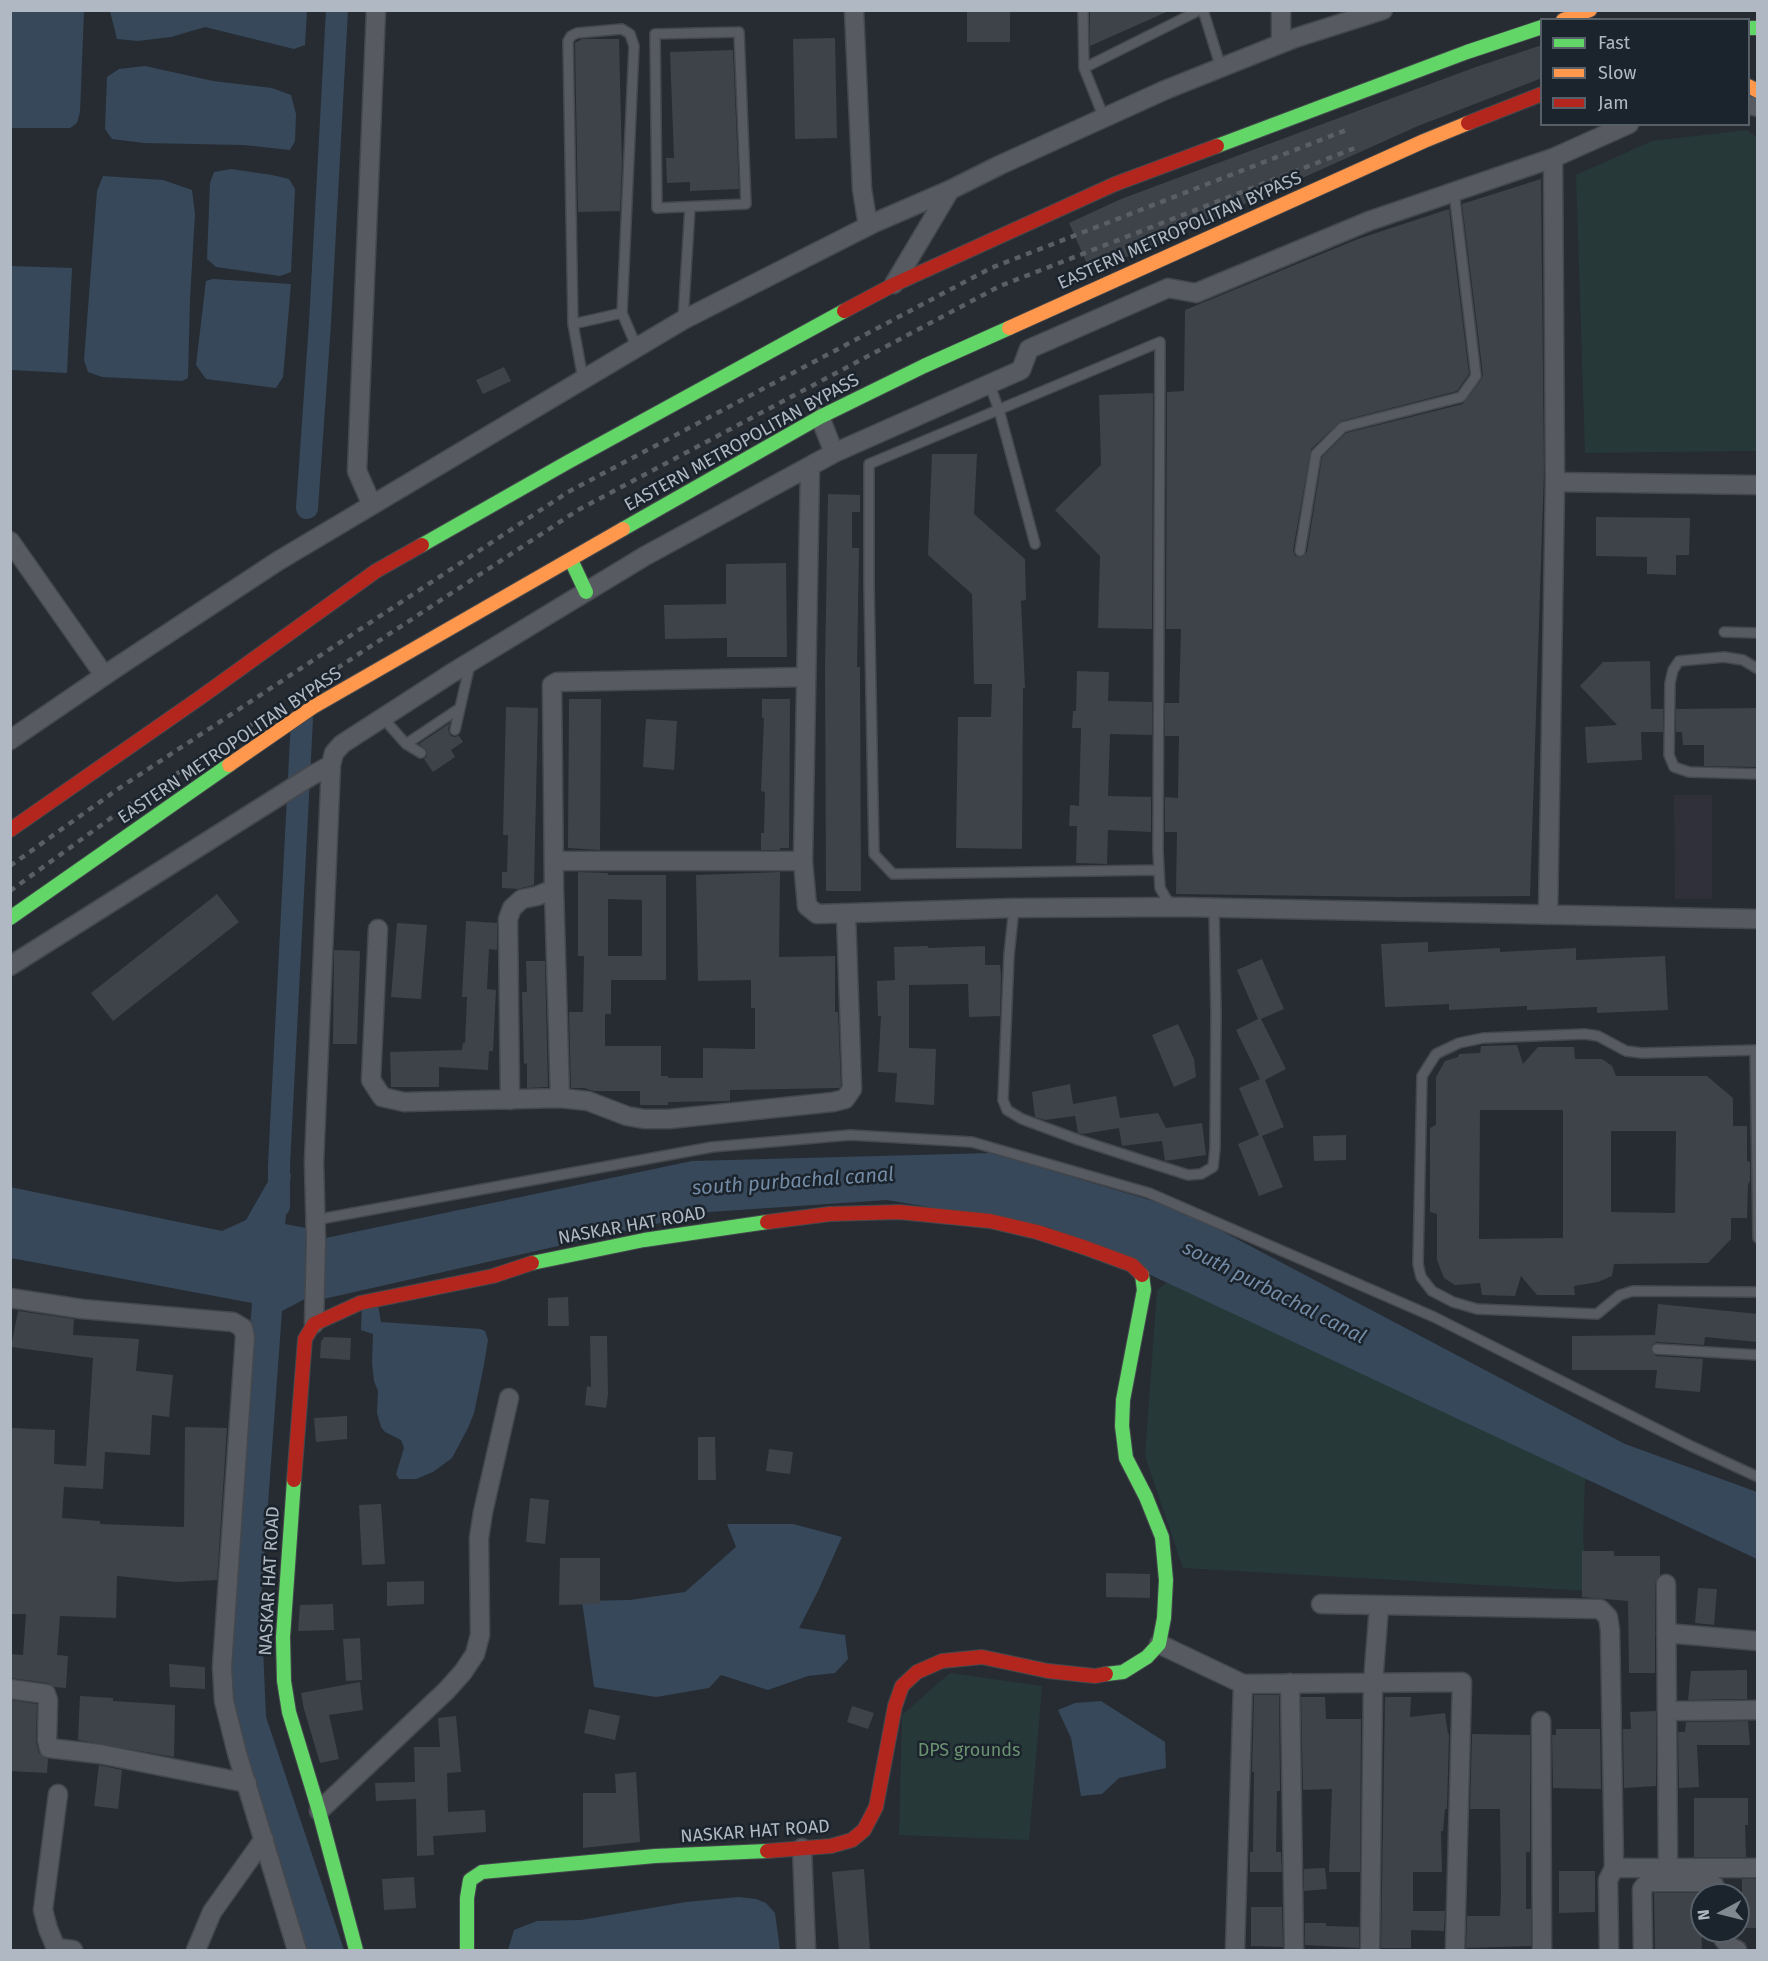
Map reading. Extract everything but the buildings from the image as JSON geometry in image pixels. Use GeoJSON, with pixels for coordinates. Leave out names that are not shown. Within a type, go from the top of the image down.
{"type":"FeatureCollection","features":[{"type":"Feature","properties":{"kind":"main road"},"geometry":{"type":"LineString","coordinates":[[1568,18],[1590,10]]}},
{"type":"Feature","properties":{"kind":"main road"},"geometry":{"type":"LineString","coordinates":[[10,830],[211,690],[376,571],[578,457],[893,285],[1115,184],[1467,52],[1540,28]]}},
{"type":"Feature","properties":{"kind":"main road","name":"EASTERN METROPOLITAN BYPASS"},"geometry":{"type":"LineString","coordinates":[[10,918],[314,707],[820,417],[924,366],[1413,146],[1540,95]]}},
{"type":"Feature","properties":{"kind":"main road"},"geometry":{"type":"LineString","coordinates":[[571,560],[586,592]]}},
{"type":"Feature","properties":{"kind":"main road","name":"NASKAR HAT ROAD"},"geometry":{"type":"LineString","coordinates":[[356,1950],[319,1811],[289,1712],[284,1670],[283,1637],[302,1374],[305,1340],[314,1324],[360,1302],[493,1276],[533,1263],[579,1253],[740,1225],[830,1214],[898,1212],[990,1221],[1037,1232],[1132,1265],[1142,1275],[1144,1290],[1123,1400],[1122,1426],[1126,1458],[1146,1497],[1162,1537],[1166,1580],[1164,1618],[1159,1644],[1147,1657],[1123,1672],[1095,1676],[1048,1671],[982,1657],[942,1661],[916,1672],[902,1686],[895,1706],[876,1808],[864,1830],[852,1840],[831,1846],[655,1856],[482,1872],[470,1880],[467,1898],[469,1946],[467,1950]]}},
{"type":"Feature","properties":{"kind":"street"},"geometry":{"type":"LineString","coordinates":[[372,505],[357,471],[376,10]]}},
{"type":"Feature","properties":{"kind":"street"},"geometry":{"type":"LineString","coordinates":[[854,10],[862,189],[868,226]]}},
{"type":"Feature","properties":{"kind":"street"},"geometry":{"type":"LineString","coordinates":[[1281,10],[1281,43]]}},
{"type":"Feature","properties":{"kind":"street"},"geometry":{"type":"LineString","coordinates":[[10,740],[104,675],[278,561],[683,320],[868,226],[1104,118],[1281,43],[1383,10]]}},
{"type":"Feature","properties":{"kind":"street"},"geometry":{"type":"LineString","coordinates":[[314,1324],[316,1242],[314,1162],[332,765],[334,753],[342,744],[471,661],[645,556],[834,453],[1021,370],[1029,349],[1168,288],[1196,293],[1369,221],[1553,158],[1625,126]]}},
{"type":"Feature","properties":{"kind":"street"},"geometry":{"type":"LineString","coordinates":[[1548,915],[1555,482],[1553,158]]}},
{"type":"Feature","properties":{"kind":"street"},"geometry":{"type":"LineString","coordinates":[[893,285],[950,190]]}},
{"type":"Feature","properties":{"kind":"street"},"geometry":{"type":"LineString","coordinates":[[820,417],[834,453]]}},
{"type":"Feature","properties":{"kind":"street"},"geometry":{"type":"LineString","coordinates":[[810,467],[803,861],[807,906],[817,914],[1014,908],[1182,907],[1758,919]]}},
{"type":"Feature","properties":{"kind":"street"},"geometry":{"type":"LineString","coordinates":[[1555,482],[1758,485]]}},
{"type":"Feature","properties":{"kind":"street"},"geometry":{"type":"LineString","coordinates":[[10,541],[104,675]]}},
{"type":"Feature","properties":{"kind":"street"},"geometry":{"type":"LineString","coordinates":[[560,1098],[554,889],[552,685],[556,682],[806,677]]}},
{"type":"Feature","properties":{"kind":"street"},"geometry":{"type":"LineString","coordinates":[[10,966],[332,765]]}},
{"type":"Feature","properties":{"kind":"street"},"geometry":{"type":"LineString","coordinates":[[554,861],[803,861]]}},
{"type":"Feature","properties":{"kind":"street"},"geometry":{"type":"LineString","coordinates":[[510,1100],[508,919],[512,908],[522,899],[554,889]]}},
{"type":"Feature","properties":{"kind":"street"},"geometry":{"type":"LineString","coordinates":[[378,929],[371,1080],[382,1097],[404,1102],[560,1098],[588,1101],[627,1116],[669,1119],[833,1102],[845,1098],[852,1089],[846,914]]}},
{"type":"Feature","properties":{"kind":"street"},"geometry":{"type":"LineString","coordinates":[[10,1298],[82,1309],[233,1322],[243,1328],[245,1337],[222,1666],[228,1717],[237,1753],[297,1950]]}},
{"type":"Feature","properties":{"kind":"street"},"geometry":{"type":"LineString","coordinates":[[319,1811],[447,1690],[463,1672],[474,1654],[480,1635],[478,1538],[509,1398]]}},
{"type":"Feature","properties":{"kind":"street"},"geometry":{"type":"LineString","coordinates":[[1666,1584],[1668,1868]]}},
{"type":"Feature","properties":{"kind":"street"},"geometry":{"type":"LineString","coordinates":[[1321,1604],[1600,1609],[1608,1617],[1614,1868],[1608,1880],[1609,1950]]}},
{"type":"Feature","properties":{"kind":"street"},"geometry":{"type":"LineString","coordinates":[[1370,1950],[1373,1683],[1379,1605]]}},
{"type":"Feature","properties":{"kind":"street"},"geometry":{"type":"LineString","coordinates":[[1666,1633],[1758,1641]]}},
{"type":"Feature","properties":{"kind":"street"},"geometry":{"type":"LineString","coordinates":[[1159,1644],[1243,1684],[1461,1682],[1455,1950]]}},
{"type":"Feature","properties":{"kind":"street"},"geometry":{"type":"LineString","coordinates":[[1290,1683],[1294,1950]]}},
{"type":"Feature","properties":{"kind":"street"},"geometry":{"type":"LineString","coordinates":[[1235,1950],[1243,1684]]}},
{"type":"Feature","properties":{"kind":"street"},"geometry":{"type":"LineString","coordinates":[[10,1689],[46,1694],[49,1748],[100,1754],[248,1784]]}},
{"type":"Feature","properties":{"kind":"street"},"geometry":{"type":"LineString","coordinates":[[1668,1711],[1758,1710]]}},
{"type":"Feature","properties":{"kind":"street"},"geometry":{"type":"LineString","coordinates":[[1541,1721],[1542,1950]]}},
{"type":"Feature","properties":{"kind":"street"},"geometry":{"type":"LineString","coordinates":[[58,1794],[43,1910],[48,1929],[57,1948],[73,1950]]}},
{"type":"Feature","properties":{"kind":"street"},"geometry":{"type":"LineString","coordinates":[[196,1950],[212,1912],[264,1839]]}},
{"type":"Feature","properties":{"kind":"street"},"geometry":{"type":"LineString","coordinates":[[802,1848],[806,1950]]}},
{"type":"Feature","properties":{"kind":"street"},"geometry":{"type":"LineString","coordinates":[[1614,1868],[1758,1868]]}},
{"type":"Feature","properties":{"kind":"street"},"geometry":{"type":"LineString","coordinates":[[1643,1950],[1642,1889],[1648,1882],[1710,1883]]}},
{"type":"Feature","properties":{"kind":"lane"},"geometry":{"type":"LineString","coordinates":[[1083,10],[1084,68],[1104,118]]}},
{"type":"Feature","properties":{"kind":"lane"},"geometry":{"type":"LineString","coordinates":[[1084,68],[1201,10],[1221,68]]}},
{"type":"Feature","properties":{"kind":"lane"},"geometry":{"type":"LineString","coordinates":[[583,379],[573,324],[568,41],[577,33],[622,29],[630,34],[633,46],[629,182],[621,313],[637,348]]}},
{"type":"Feature","properties":{"kind":"lane"},"geometry":{"type":"LineString","coordinates":[[739,32],[746,204],[690,207],[657,208],[655,34],[739,32]]}},
{"type":"Feature","properties":{"kind":"lane"},"geometry":{"type":"LineString","coordinates":[[1300,551],[1316,454],[1343,427],[1461,397],[1476,376],[1454,192]]}},
{"type":"Feature","properties":{"kind":"lane"},"geometry":{"type":"LineString","coordinates":[[683,320],[690,207]]}},
{"type":"Feature","properties":{"kind":"lane"},"geometry":{"type":"LineString","coordinates":[[573,324],[621,313]]}},
{"type":"Feature","properties":{"kind":"lane"},"geometry":{"type":"LineString","coordinates":[[1160,870],[893,874],[873,854],[869,585],[869,464],[1160,342],[1160,870],[1160,888],[1167,900],[1182,907]]}},
{"type":"Feature","properties":{"kind":"lane"},"geometry":{"type":"LineString","coordinates":[[989,383],[999,410],[1035,544]]}},
{"type":"Feature","properties":{"kind":"lane"},"geometry":{"type":"LineString","coordinates":[[1724,632],[1758,633]]}},
{"type":"Feature","properties":{"kind":"lane"},"geometry":{"type":"LineString","coordinates":[[1758,669],[1743,660],[1724,657],[1679,661],[1673,670],[1670,683],[1669,755],[1674,767],[1689,772],[1758,774]]}},
{"type":"Feature","properties":{"kind":"lane"},"geometry":{"type":"LineString","coordinates":[[455,730],[471,661]]}},
{"type":"Feature","properties":{"kind":"lane"},"geometry":{"type":"LineString","coordinates":[[406,744],[460,708]]}},
{"type":"Feature","properties":{"kind":"lane"},"geometry":{"type":"LineString","coordinates":[[383,718],[406,744],[421,753]]}},
{"type":"Feature","properties":{"kind":"lane"},"geometry":{"type":"LineString","coordinates":[[1014,908],[1009,955],[1003,1100],[1007,1110],[1022,1119],[1079,1140],[1188,1175],[1201,1174],[1213,1167],[1215,1148],[1214,908]]}},
{"type":"Feature","properties":{"kind":"lane"},"geometry":{"type":"LineString","coordinates":[[1758,1238],[1756,1050],[1642,1053],[1626,1051],[1598,1036],[1585,1034],[1483,1038],[1459,1043],[1436,1054],[1422,1076],[1418,1264],[1421,1277],[1432,1291],[1453,1302],[1477,1309],[1597,1314],[1620,1295],[1633,1291],[1758,1292]]}},
{"type":"Feature","properties":{"kind":"lane"},"geometry":{"type":"LineString","coordinates":[[315,1220],[712,1147],[850,1135],[972,1142],[1149,1193],[1434,1317],[1680,1441],[1758,1477]]}},
{"type":"Feature","properties":{"kind":"lane"},"geometry":{"type":"LineString","coordinates":[[1657,1349],[1758,1355]]}},
{"type":"Feature","properties":{"kind":"shaded area"},"geometry":{"type":"Polygon","coordinates":[[[1674,795],[1712,795],[1712,899],[1675,899],[1674,795]]]}},
{"type":"Feature","properties":{"kind":"green space"},"geometry":{"type":"Polygon","coordinates":[[[1747,130],[1758,139],[1757,451],[1585,453],[1576,175],[1652,141],[1747,130]]]}},
{"type":"Feature","properties":{"kind":"green space"},"geometry":{"type":"Polygon","coordinates":[[[1203,1257],[1586,1448],[1583,1539],[1589,1591],[1183,1568],[1145,1456],[1157,1290],[1203,1257]]]}},
{"type":"Feature","properties":{"kind":"green space","name":"DPS grounds"},"geometry":{"type":"Polygon","coordinates":[[[950,1673],[1042,1686],[1029,1840],[899,1835],[902,1715],[950,1673]]]}},
{"type":"Feature","properties":{"kind":"water"},"geometry":{"type":"Polygon","coordinates":[[[11,10],[84,11],[80,112],[77,123],[70,128],[11,128],[11,10]]]}},
{"type":"Feature","properties":{"kind":"water"},"geometry":{"type":"Polygon","coordinates":[[[110,11],[307,11],[305,45],[294,49],[205,27],[171,37],[138,41],[117,39],[110,11]]]}},
{"type":"Feature","properties":{"kind":"water"},"geometry":{"type":"Polygon","coordinates":[[[145,66],[213,81],[272,88],[291,95],[296,114],[295,141],[290,150],[244,145],[144,143],[112,139],[105,129],[107,77],[119,69],[145,66]]]}},
{"type":"Feature","properties":{"kind":"water"},"geometry":{"type":"Polygon","coordinates":[[[231,169],[289,179],[295,189],[291,272],[280,276],[216,267],[207,259],[210,183],[214,172],[231,169]]]}},
{"type":"Feature","properties":{"kind":"water"},"geometry":{"type":"Polygon","coordinates":[[[103,176],[163,180],[192,190],[195,214],[188,378],[182,381],[102,377],[88,372],[84,360],[97,191],[103,176]]]}},
{"type":"Feature","properties":{"kind":"water"},"geometry":{"type":"Polygon","coordinates":[[[11,266],[72,268],[67,373],[11,370],[11,266]]]}},
{"type":"Feature","properties":{"kind":"water"},"geometry":{"type":"Polygon","coordinates":[[[213,279],[291,284],[283,377],[276,388],[206,379],[196,365],[206,281],[213,279]]]}},
{"type":"Feature","properties":{"kind":"water","name":"south purbachal canal"},"geometry":{"type":"Polygon","coordinates":[[[991,1153],[1180,1209],[1625,1444],[1757,1492],[1757,1559],[1048,1227],[887,1200],[709,1212],[319,1300],[321,1239],[692,1161],[991,1153]]]}},
{"type":"Feature","properties":{"kind":"water"},"geometry":{"type":"Polygon","coordinates":[[[291,1174],[285,1224],[306,1228],[305,1299],[282,1311],[261,1601],[266,1717],[344,1950],[306,1950],[233,1746],[225,1671],[252,1303],[11,1258],[10,1187],[222,1231],[246,1220],[270,1178],[291,1174]]]}},
{"type":"Feature","properties":{"kind":"water"},"geometry":{"type":"Polygon","coordinates":[[[362,1304],[378,1305],[381,1322],[480,1329],[485,1331],[488,1340],[474,1413],[468,1428],[452,1458],[433,1472],[416,1479],[399,1479],[396,1474],[404,1448],[401,1440],[385,1432],[381,1427],[377,1413],[378,1391],[374,1381],[372,1363],[373,1334],[361,1330],[362,1304]]]}},
{"type":"Feature","properties":{"kind":"water"},"geometry":{"type":"Polygon","coordinates":[[[727,1524],[793,1524],[842,1537],[799,1628],[845,1635],[848,1659],[835,1673],[808,1676],[768,1690],[721,1675],[709,1688],[656,1697],[594,1687],[582,1601],[630,1600],[685,1592],[736,1547],[727,1524]]]}},
{"type":"Feature","properties":{"kind":"water"},"geometry":{"type":"Polygon","coordinates":[[[1101,1701],[1165,1742],[1166,1768],[1119,1778],[1102,1794],[1081,1796],[1071,1738],[1058,1710],[1075,1703],[1101,1701]]]}},
{"type":"Feature","properties":{"kind":"water"},"geometry":{"type":"Polygon","coordinates":[[[739,1897],[766,1903],[775,1913],[780,1950],[508,1950],[514,1930],[537,1921],[581,1920],[686,1902],[739,1897]]]}},
{"type":"Feature","properties":{"kind":"waterway"},"geometry":{"type":"LineString","coordinates":[[307,508],[320,323],[337,10]]}},
{"type":"Feature","properties":{"kind":"waterway"},"geometry":{"type":"LineString","coordinates":[[279,1206],[279,1165],[302,719]]}},
{"type":"Feature","properties":{"kind":"railway"},"geometry":{"type":"LineString","coordinates":[[10,866],[118,789],[568,492],[991,268],[1349,129]]}},
{"type":"Feature","properties":{"kind":"railway"},"geometry":{"type":"LineString","coordinates":[[10,891],[129,805],[578,510],[1000,286],[1355,148]]}},
{"type":"Feature","properties":{"kind":"traffic: fast"},"geometry":{"type":"LineString","coordinates":[[1217,146],[1467,52],[1540,28]]}},
{"type":"Feature","properties":{"kind":"traffic: fast"},"geometry":{"type":"LineString","coordinates":[[1750,28],[1758,28]]}},
{"type":"Feature","properties":{"kind":"traffic: fast"},"geometry":{"type":"LineString","coordinates":[[422,545],[844,311]]}},
{"type":"Feature","properties":{"kind":"traffic: fast"},"geometry":{"type":"LineString","coordinates":[[623,529],[820,417],[924,366],[1009,328]]}},
{"type":"Feature","properties":{"kind":"traffic: fast"},"geometry":{"type":"LineString","coordinates":[[571,560],[586,592]]}},
{"type":"Feature","properties":{"kind":"traffic: fast"},"geometry":{"type":"LineString","coordinates":[[10,918],[229,765]]}},
{"type":"Feature","properties":{"kind":"traffic: fast"},"geometry":{"type":"LineString","coordinates":[[532,1263],[644,1240],[767,1222]]}},
{"type":"Feature","properties":{"kind":"traffic: fast"},"geometry":{"type":"LineString","coordinates":[[1106,1674],[1123,1672],[1147,1657],[1159,1644],[1164,1618],[1166,1580],[1162,1537],[1146,1497],[1126,1458],[1122,1426],[1123,1400],[1144,1290],[1142,1275]]}},
{"type":"Feature","properties":{"kind":"traffic: fast"},"geometry":{"type":"LineString","coordinates":[[294,1480],[283,1637],[284,1681],[289,1712],[319,1811],[356,1950]]}},
{"type":"Feature","properties":{"kind":"traffic: fast"},"geometry":{"type":"LineString","coordinates":[[467,1950],[467,1898],[470,1880],[482,1872],[655,1856],[767,1851]]}},
{"type":"Feature","properties":{"kind":"traffic: slow"},"geometry":{"type":"LineString","coordinates":[[1568,18],[1590,10]]}},
{"type":"Feature","properties":{"kind":"traffic: slow"},"geometry":{"type":"LineString","coordinates":[[1750,87],[1758,91]]}},
{"type":"Feature","properties":{"kind":"traffic: slow"},"geometry":{"type":"LineString","coordinates":[[1009,328],[1468,123]]}},
{"type":"Feature","properties":{"kind":"traffic: slow"},"geometry":{"type":"LineString","coordinates":[[229,765],[313,707],[623,529]]}},
{"type":"Feature","properties":{"kind":"traffic: jam"},"geometry":{"type":"LineString","coordinates":[[1468,123],[1540,95]]}},
{"type":"Feature","properties":{"kind":"traffic: jam"},"geometry":{"type":"LineString","coordinates":[[844,311],[893,285],[1115,184],[1217,146]]}},
{"type":"Feature","properties":{"kind":"traffic: jam"},"geometry":{"type":"LineString","coordinates":[[10,830],[376,571],[422,545]]}},
{"type":"Feature","properties":{"kind":"traffic: jam"},"geometry":{"type":"LineString","coordinates":[[767,1222],[830,1214],[899,1212],[990,1221],[1037,1232],[1086,1248],[1132,1265],[1142,1275]]}},
{"type":"Feature","properties":{"kind":"traffic: jam"},"geometry":{"type":"LineString","coordinates":[[294,1480],[305,1339],[314,1324],[360,1303],[493,1276],[532,1263]]}},
{"type":"Feature","properties":{"kind":"traffic: jam"},"geometry":{"type":"LineString","coordinates":[[767,1851],[831,1846],[852,1840],[864,1830],[876,1807],[895,1706],[902,1686],[917,1672],[942,1661],[982,1657],[1048,1671],[1095,1676],[1106,1674]]}}]}
